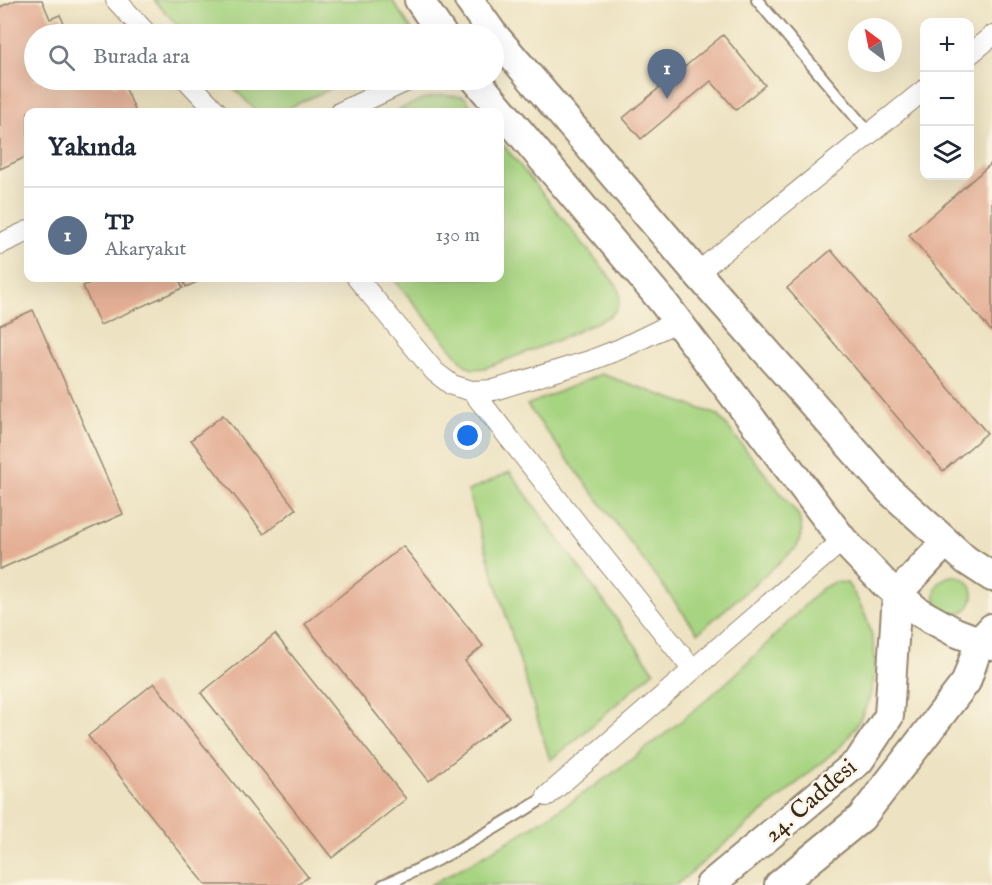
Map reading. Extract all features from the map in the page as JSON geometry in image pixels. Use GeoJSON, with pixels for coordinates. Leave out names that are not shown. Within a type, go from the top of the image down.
{"type":"FeatureCollection","features":[{"type":"Feature","properties":{"kind":"street"},"geometry":{"type":"LineString","coordinates":[[116,0],[138,24]]}},
{"type":"Feature","properties":{"kind":"street"},"geometry":{"type":"LineString","coordinates":[[419,0],[435,24]]}},
{"type":"Feature","properties":{"kind":"street"},"geometry":{"type":"LineString","coordinates":[[469,0],[485,24]]}},
{"type":"Feature","properties":{"kind":"street"},"geometry":{"type":"LineString","coordinates":[[974,50],[992,36]]}},
{"type":"Feature","properties":{"kind":"street"},"geometry":{"type":"LineString","coordinates":[[504,48],[697,273],[890,491],[956,551],[992,577]]}},
{"type":"Feature","properties":{"kind":"street"},"geometry":{"type":"LineString","coordinates":[[197,90],[213,108]]}},
{"type":"Feature","properties":{"kind":"street"},"geometry":{"type":"LineString","coordinates":[[350,108],[388,90]]}},
{"type":"Feature","properties":{"kind":"street"},"geometry":{"type":"LineString","coordinates":[[484,90],[499,108]]}},
{"type":"Feature","properties":{"kind":"street"},"geometry":{"type":"LineString","coordinates":[[697,273],[920,93]]}},
{"type":"Feature","properties":{"kind":"street"},"geometry":{"type":"LineString","coordinates":[[504,113],[678,321],[843,540],[884,583],[919,612],[980,637]]}},
{"type":"Feature","properties":{"kind":"street"},"geometry":{"type":"LineString","coordinates":[[0,244],[24,233]]}},
{"type":"Feature","properties":{"kind":"street"},"geometry":{"type":"LineString","coordinates":[[360,282],[435,372],[452,385],[472,391],[494,390],[589,361],[678,321]]}},
{"type":"Feature","properties":{"kind":"street"},"geometry":{"type":"LineString","coordinates":[[472,391],[693,670]]}},
{"type":"Feature","properties":{"kind":"street"},"geometry":{"type":"LineString","coordinates":[[547,796],[843,540]]}},
{"type":"Feature","properties":{"kind":"street"},"geometry":{"type":"LineString","coordinates":[[897,594],[956,551]]}},
{"type":"Feature","properties":{"kind":"street","name":"24. Caddesi"},"geometry":{"type":"LineString","coordinates":[[710,885],[859,761],[889,716],[897,594]]}},
{"type":"Feature","properties":{"kind":"street","name":"24. Caddesi"},"geometry":{"type":"LineString","coordinates":[[779,885],[861,818],[966,682],[980,637]]}},
{"type":"Feature","properties":{"kind":"lane"},"geometry":{"type":"LineString","coordinates":[[757,0],[870,134]]}},
{"type":"Feature","properties":{"kind":"lane"},"geometry":{"type":"LineString","coordinates":[[383,885],[454,852],[547,796]]}},
{"type":"Feature","properties":{"kind":"green space"},"geometry":{"type":"Polygon","coordinates":[[[154,0],[392,0],[408,24],[176,24],[154,0]]]}},
{"type":"Feature","properties":{"kind":"green space"},"geometry":{"type":"Polygon","coordinates":[[[236,90],[327,90],[289,108],[253,108],[236,90]]]}},
{"type":"Feature","properties":{"kind":"green space"},"geometry":{"type":"Polygon","coordinates":[[[442,95],[464,97],[473,108],[403,108],[422,99],[442,95]]]}},
{"type":"Feature","properties":{"kind":"green space"},"geometry":{"type":"Polygon","coordinates":[[[504,146],[618,287],[620,299],[616,310],[610,316],[556,341],[485,368],[473,369],[465,365],[396,282],[504,282],[504,146]]]}},
{"type":"Feature","properties":{"kind":"green space"},"geometry":{"type":"Polygon","coordinates":[[[601,374],[718,415],[799,516],[802,533],[797,547],[698,633],[527,405],[601,374]]]}},
{"type":"Feature","properties":{"kind":"green space"},"geometry":{"type":"Polygon","coordinates":[[[510,472],[654,671],[550,760],[468,491],[510,472]]]}},
{"type":"Feature","properties":{"kind":"green space"},"geometry":{"type":"Polygon","coordinates":[[[954,576],[968,581],[973,595],[968,609],[954,614],[940,609],[935,595],[940,581],[954,576]]]}},
{"type":"Feature","properties":{"kind":"green space"},"geometry":{"type":"Polygon","coordinates":[[[834,582],[847,583],[868,624],[875,666],[866,707],[841,746],[676,885],[430,885],[547,817],[658,740],[727,682],[821,589],[834,582]]]}},
{"type":"Feature","properties":{"kind":"building"},"geometry":{"type":"Polygon","coordinates":[[[16,0],[42,0],[50,19],[60,15],[64,24],[24,24],[24,90],[126,90],[134,108],[24,108],[24,158],[0,169],[0,7],[16,0]]]}},
{"type":"Feature","properties":{"kind":"building"},"geometry":{"type":"Polygon","coordinates":[[[723,35],[765,85],[736,110],[711,81],[641,139],[623,118],[723,35]]]}},
{"type":"Feature","properties":{"kind":"building"},"geometry":{"type":"Polygon","coordinates":[[[992,163],[992,332],[909,235],[992,163]]]}},
{"type":"Feature","properties":{"kind":"building"},"geometry":{"type":"Polygon","coordinates":[[[831,250],[987,433],[943,471],[787,288],[831,250]]]}},
{"type":"Feature","properties":{"kind":"building"},"geometry":{"type":"Polygon","coordinates":[[[92,282],[180,282],[183,288],[100,325],[83,286],[92,282]]]}},
{"type":"Feature","properties":{"kind":"building"},"geometry":{"type":"Polygon","coordinates":[[[184,282],[197,282],[186,287],[184,282]]]}},
{"type":"Feature","properties":{"kind":"building"},"geometry":{"type":"Polygon","coordinates":[[[33,310],[123,514],[0,569],[0,325],[33,310]]]}},
{"type":"Feature","properties":{"kind":"building"},"geometry":{"type":"Polygon","coordinates":[[[223,415],[296,509],[264,534],[191,440],[223,415]]]}},
{"type":"Feature","properties":{"kind":"building"},"geometry":{"type":"Polygon","coordinates":[[[403,546],[483,646],[465,661],[509,717],[429,781],[305,624],[403,546]]]}},
{"type":"Feature","properties":{"kind":"building"},"geometry":{"type":"Polygon","coordinates":[[[275,634],[406,799],[332,858],[201,693],[275,634]]]}},
{"type":"Feature","properties":{"kind":"building"},"geometry":{"type":"Polygon","coordinates":[[[154,683],[308,877],[297,885],[206,885],[88,736],[154,683]]]}},
{"type":"Feature","properties":{"kind":"place","name":"TP"},"geometry":{"type":"Point","coordinates":[667,99]}}]}
